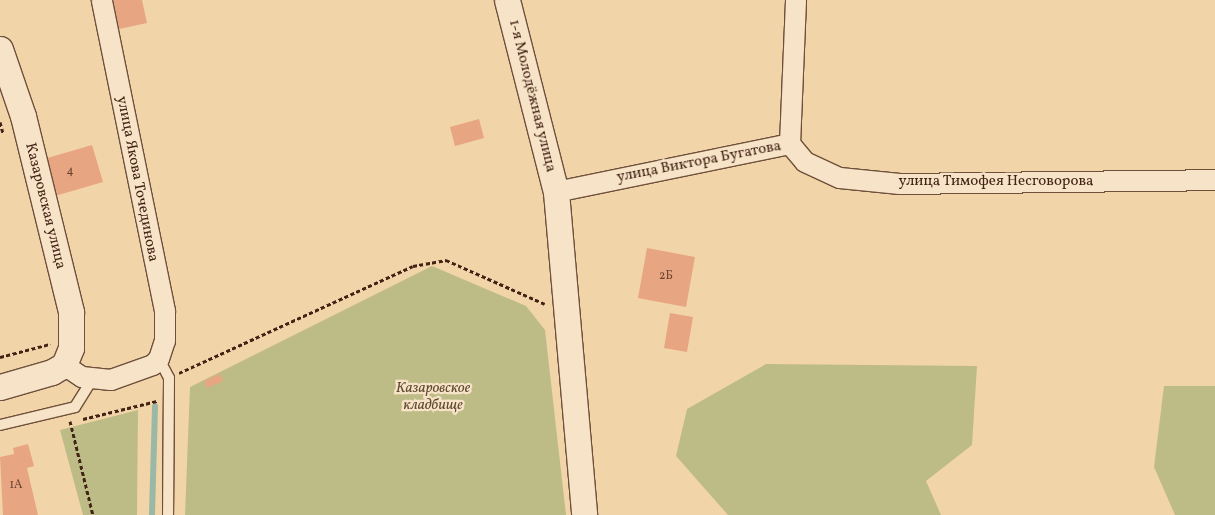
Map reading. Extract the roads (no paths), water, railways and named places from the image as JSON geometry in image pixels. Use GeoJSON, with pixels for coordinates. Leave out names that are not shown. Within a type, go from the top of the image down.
{"type":"FeatureCollection","features":[{"type":"Feature","properties":{"kind":"street","name":"улица Якова Точединова"},"geometry":{"type":"LineString","coordinates":[[102,0],[165,311],[165,341],[159,359]]}},
{"type":"Feature","properties":{"kind":"street","name":"1-я Молодёжная улица"},"geometry":{"type":"LineString","coordinates":[[508,0],[556,192],[584,515]]}},
{"type":"Feature","properties":{"kind":"street","name":"улица Виктора Бугатова"},"geometry":{"type":"LineString","coordinates":[[556,192],[790,144],[796,0]]}},
{"type":"Feature","properties":{"kind":"street","name":"Казаровская улица"},"geometry":{"type":"LineString","coordinates":[[0,49],[23,116],[71,312],[72,348],[59,354]]}},
{"type":"Feature","properties":{"kind":"street","name":"улица Тимофея Несговорова"},"geometry":{"type":"LineString","coordinates":[[790,144],[805,162],[840,178],[900,184],[1215,180]]}},
{"type":"Feature","properties":{"kind":"street"},"geometry":{"type":"LineString","coordinates":[[0,387],[52,372],[59,354],[92,380],[111,380],[138,372],[159,359]]}},
{"type":"Feature","properties":{"kind":"lane"},"geometry":{"type":"LineString","coordinates":[[159,359],[170,378],[168,515]]}},
{"type":"Feature","properties":{"kind":"lane"},"geometry":{"type":"LineString","coordinates":[[0,425],[75,407],[92,380]]}},
{"type":"Feature","properties":{"kind":"waterway"},"geometry":{"type":"LineString","coordinates":[[152,515],[155,407]]}},
{"type":"Feature","properties":{"kind":"park label","name":"Казаровское кладбище"},"geometry":{"type":"Point","coordinates":[433,396]}}]}
